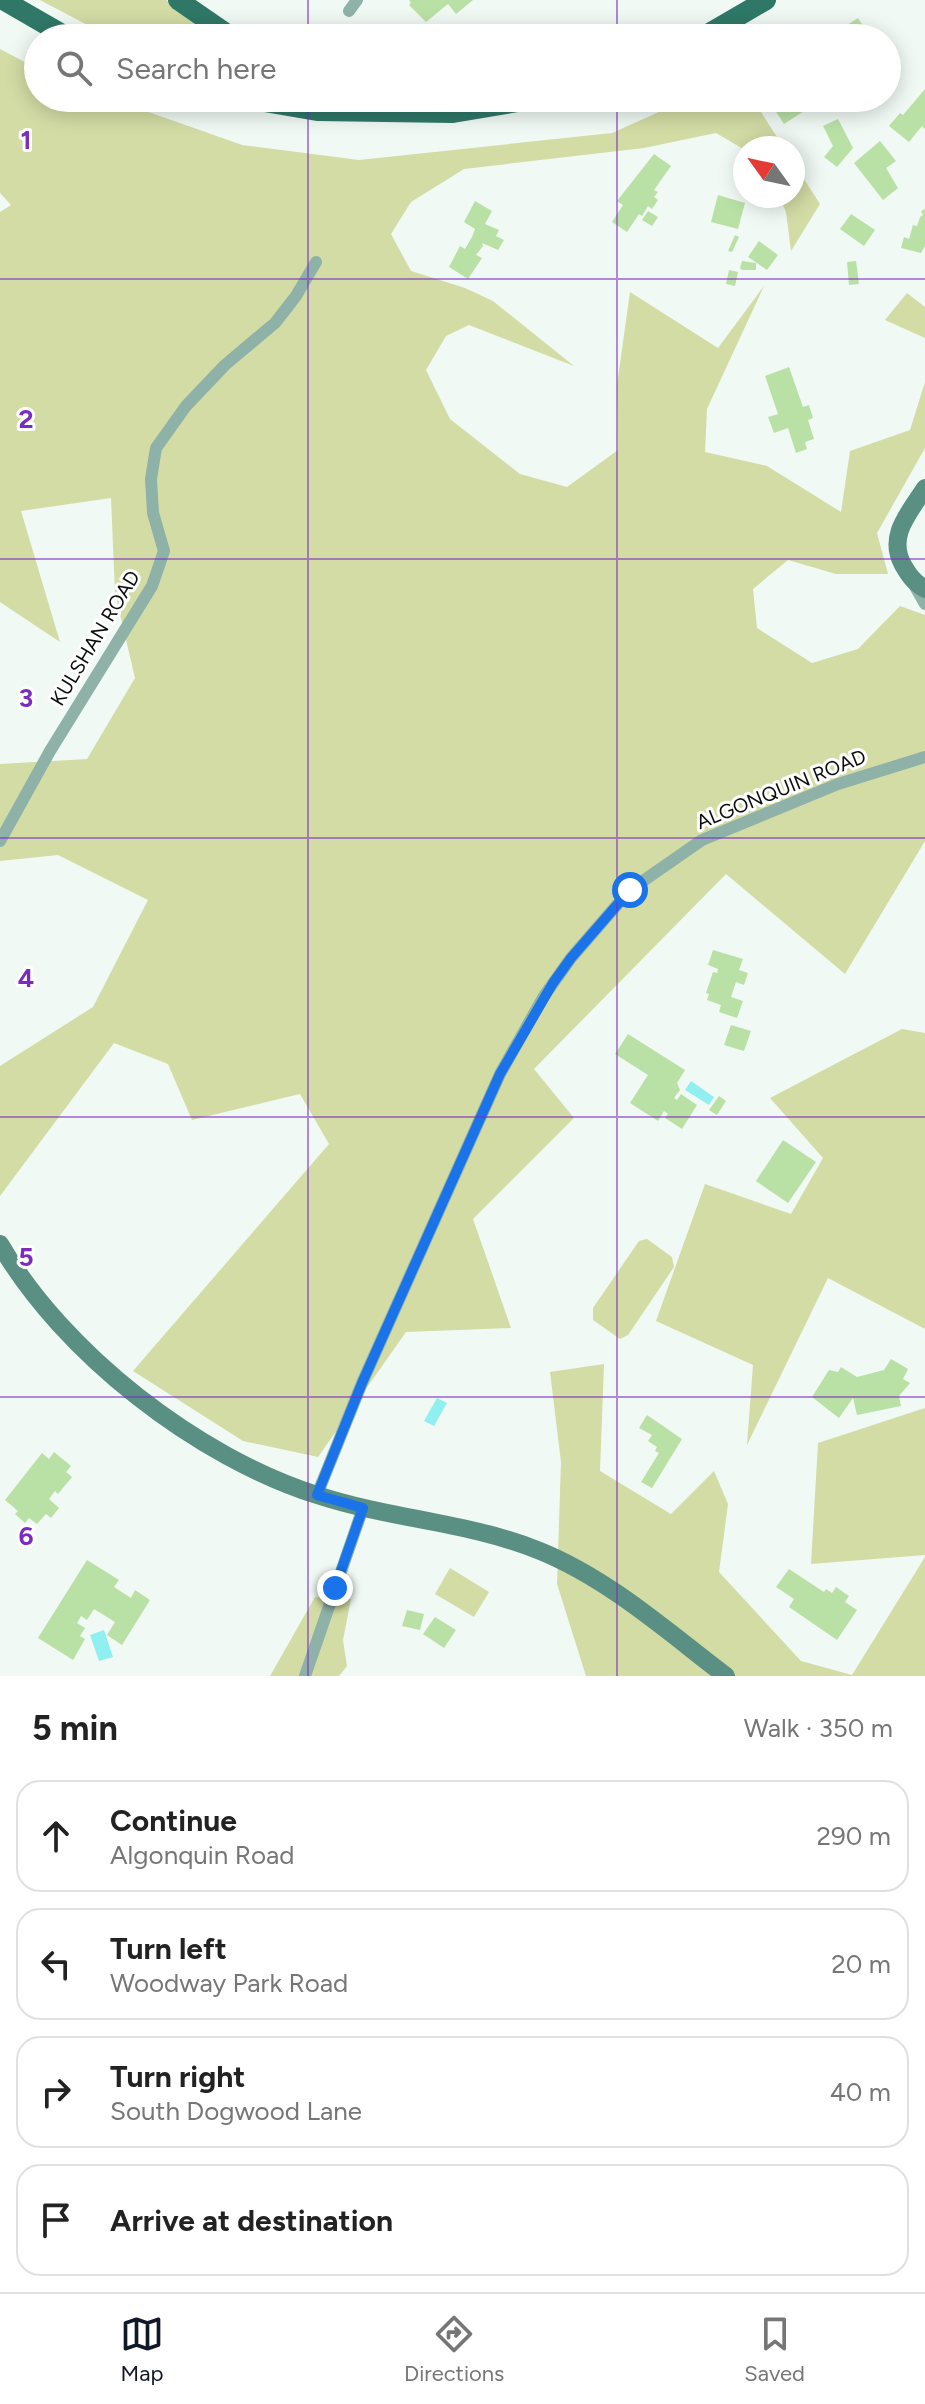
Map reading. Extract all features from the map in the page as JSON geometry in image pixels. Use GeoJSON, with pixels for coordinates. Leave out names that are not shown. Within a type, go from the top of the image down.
{"type":"FeatureCollection","features":[{"type":"Feature","properties":{"kind":"main road"},"geometry":{"type":"LineString","coordinates":[[178,0],[213,24]]}},
{"type":"Feature","properties":{"kind":"main road"},"geometry":{"type":"LineString","coordinates":[[725,24],[766,0]]}},
{"type":"Feature","properties":{"kind":"main road"},"geometry":{"type":"LineString","coordinates":[[8,1],[46,24]]}},
{"type":"Feature","properties":{"kind":"main road"},"geometry":{"type":"LineString","coordinates":[[385,112],[459,112]]}},
{"type":"Feature","properties":{"kind":"street","name":"KULSHAN ROAD"},"geometry":{"type":"LineString","coordinates":[[0,841],[50,751],[152,586],[164,551],[153,513],[151,479],[156,448],[186,406],[225,365],[275,323],[316,262]]}},
{"type":"Feature","properties":{"kind":"street"},"geometry":{"type":"LineString","coordinates":[[925,488],[901,526],[897,539],[897,554],[918,585],[925,604]]}},
{"type":"Feature","properties":{"kind":"street","name":"ALGONQUIN ROAD"},"geometry":{"type":"LineString","coordinates":[[317,1495],[362,1383],[500,1074],[544,996],[571,958],[630,890],[702,840],[838,784],[925,757]]}},
{"type":"Feature","properties":{"kind":"street"},"geometry":{"type":"LineString","coordinates":[[0,1244],[18,1275],[46,1312],[98,1362],[154,1409],[241,1462],[281,1482],[317,1495],[363,1508],[481,1532],[543,1552],[581,1571],[621,1598],[726,1676]]}},
{"type":"Feature","properties":{"kind":"street"},"geometry":{"type":"LineString","coordinates":[[305,1676],[363,1508]]}},
{"type":"Feature","properties":{"kind":"green space"},"geometry":{"type":"Polygon","coordinates":[[[40,0],[166,0],[199,24],[85,24],[40,0]]]}},
{"type":"Feature","properties":{"kind":"green space"},"geometry":{"type":"Polygon","coordinates":[[[0,49],[24,62],[24,112],[149,112],[242,145],[359,160],[612,133],[659,112],[761,112],[776,136],[733,136],[733,143],[716,133],[644,148],[464,169],[411,202],[391,234],[411,271],[465,288],[493,301],[574,366],[469,325],[446,336],[426,370],[450,419],[520,474],[567,487],[618,450],[617,385],[630,292],[718,348],[764,286],[707,409],[705,452],[767,466],[841,512],[850,451],[910,430],[925,382],[925,448],[877,533],[888,574],[836,574],[788,560],[753,589],[757,628],[812,663],[858,649],[900,606],[925,615],[925,841],[845,974],[726,874],[534,1069],[574,1118],[473,1219],[511,1328],[406,1332],[318,1457],[243,1441],[133,1371],[329,1144],[300,1094],[192,1120],[168,1064],[114,1043],[0,1196],[0,1066],[93,1007],[148,900],[58,855],[0,861],[0,764],[87,759],[135,678],[115,593],[111,498],[21,511],[60,642],[0,602],[0,212],[11,205],[0,193],[0,49]]]}},
{"type":"Feature","properties":{"kind":"green space"},"geometry":{"type":"Polygon","coordinates":[[[805,181],[820,204],[791,251],[784,208],[805,208],[805,181]]]}},
{"type":"Feature","properties":{"kind":"green space"},"geometry":{"type":"Polygon","coordinates":[[[907,293],[925,307],[925,338],[885,320],[907,293]]]}},
{"type":"Feature","properties":{"kind":"green space"},"geometry":{"type":"Polygon","coordinates":[[[902,1029],[925,1033],[925,1329],[828,1278],[747,1445],[753,1365],[656,1321],[705,1184],[791,1214],[823,1158],[770,1098],[902,1029]]]}},
{"type":"Feature","properties":{"kind":"green space"},"geometry":{"type":"Polygon","coordinates":[[[647,1239],[672,1257],[674,1267],[628,1335],[620,1339],[593,1320],[593,1308],[639,1241],[647,1239]]]}},
{"type":"Feature","properties":{"kind":"green space"},"geometry":{"type":"Polygon","coordinates":[[[604,1364],[600,1471],[671,1514],[714,1471],[728,1504],[719,1572],[801,1661],[852,1675],[925,1557],[925,1676],[586,1676],[557,1584],[561,1462],[550,1372],[604,1364]]]}},
{"type":"Feature","properties":{"kind":"green space"},"geometry":{"type":"Polygon","coordinates":[[[925,1408],[925,1555],[811,1564],[818,1443],[925,1408]]]}},
{"type":"Feature","properties":{"kind":"green space"},"geometry":{"type":"Polygon","coordinates":[[[450,1568],[489,1592],[474,1617],[435,1594],[450,1568]]]}},
{"type":"Feature","properties":{"kind":"green space"},"geometry":{"type":"Polygon","coordinates":[[[315,1597],[351,1599],[343,1640],[347,1666],[339,1676],[270,1676],[315,1597]]]}},
{"type":"Feature","properties":{"kind":"water"},"geometry":{"type":"Polygon","coordinates":[[[691,1081],[714,1097],[709,1105],[685,1090],[691,1081]]]}},
{"type":"Feature","properties":{"kind":"water"},"geometry":{"type":"Polygon","coordinates":[[[437,1398],[447,1403],[434,1426],[424,1421],[437,1398]]]}},
{"type":"Feature","properties":{"kind":"water"},"geometry":{"type":"Polygon","coordinates":[[[104,1630],[113,1657],[99,1661],[90,1635],[104,1630]]]}},
{"type":"Feature","properties":{"kind":"building"},"geometry":{"type":"Polygon","coordinates":[[[409,0],[473,0],[456,14],[448,4],[426,22],[409,5],[409,0]]]}},
{"type":"Feature","properties":{"kind":"building"},"geometry":{"type":"Polygon","coordinates":[[[925,89],[925,129],[922,126],[909,142],[889,126],[925,89]]]}},
{"type":"Feature","properties":{"kind":"building"},"geometry":{"type":"Polygon","coordinates":[[[776,112],[803,112],[784,124],[776,112]]]}},
{"type":"Feature","properties":{"kind":"building"},"geometry":{"type":"Polygon","coordinates":[[[838,119],[853,148],[837,167],[824,157],[833,146],[823,126],[838,119]]]}},
{"type":"Feature","properties":{"kind":"building"},"geometry":{"type":"Polygon","coordinates":[[[880,141],[896,161],[886,168],[898,188],[883,200],[854,163],[880,141]]]}},
{"type":"Feature","properties":{"kind":"building"},"geometry":{"type":"Polygon","coordinates":[[[654,154],[671,166],[654,190],[658,192],[654,197],[658,200],[652,209],[648,206],[642,216],[639,214],[627,232],[612,222],[623,205],[617,201],[654,154]]]}},
{"type":"Feature","properties":{"kind":"building"},"geometry":{"type":"Polygon","coordinates":[[[718,195],[733,199],[733,208],[744,208],[738,229],[711,222],[718,195]]]}},
{"type":"Feature","properties":{"kind":"building"},"geometry":{"type":"Polygon","coordinates":[[[475,201],[492,211],[485,224],[499,230],[496,236],[504,240],[498,250],[482,243],[476,255],[482,258],[468,279],[449,267],[460,246],[465,249],[472,237],[475,229],[464,222],[475,201]]]}},
{"type":"Feature","properties":{"kind":"building"},"geometry":{"type":"Polygon","coordinates":[[[925,209],[925,246],[921,253],[901,248],[904,237],[909,239],[913,225],[917,226],[923,215],[921,211],[925,209]]]}},
{"type":"Feature","properties":{"kind":"building"},"geometry":{"type":"Polygon","coordinates":[[[648,211],[658,217],[652,226],[642,220],[648,211]]]}},
{"type":"Feature","properties":{"kind":"building"},"geometry":{"type":"Polygon","coordinates":[[[851,214],[875,230],[864,246],[840,229],[851,214]]]}},
{"type":"Feature","properties":{"kind":"building"},"geometry":{"type":"Polygon","coordinates":[[[735,235],[739,237],[732,252],[728,251],[735,235]]]}},
{"type":"Feature","properties":{"kind":"building"},"geometry":{"type":"Polygon","coordinates":[[[759,241],[778,255],[767,270],[748,257],[759,241]]]}},
{"type":"Feature","properties":{"kind":"building"},"geometry":{"type":"Polygon","coordinates":[[[742,261],[756,263],[756,270],[742,270],[742,261]]]}},
{"type":"Feature","properties":{"kind":"building"},"geometry":{"type":"Polygon","coordinates":[[[856,261],[859,284],[849,285],[847,262],[856,261]]]}},
{"type":"Feature","properties":{"kind":"building"},"geometry":{"type":"Polygon","coordinates":[[[729,270],[738,272],[735,286],[726,284],[729,270]]]}},
{"type":"Feature","properties":{"kind":"building"},"geometry":{"type":"Polygon","coordinates":[[[789,367],[803,407],[809,405],[813,418],[808,420],[814,439],[805,442],[807,449],[796,453],[788,428],[774,433],[768,417],[778,414],[765,376],[789,367]]]}},
{"type":"Feature","properties":{"kind":"building"},"geometry":{"type":"Polygon","coordinates":[[[713,950],[743,959],[739,970],[748,973],[744,985],[736,982],[731,997],[743,1001],[737,1018],[719,1012],[721,1005],[707,1000],[709,994],[706,993],[713,972],[717,973],[718,969],[708,965],[713,950]]]}},
{"type":"Feature","properties":{"kind":"building"},"geometry":{"type":"Polygon","coordinates":[[[731,1025],[751,1031],[744,1051],[724,1045],[731,1025]]]}},
{"type":"Feature","properties":{"kind":"building"},"geometry":{"type":"Polygon","coordinates":[[[628,1034],[685,1070],[677,1083],[680,1090],[674,1098],[677,1100],[681,1094],[697,1105],[682,1129],[665,1118],[668,1114],[664,1111],[658,1121],[630,1103],[648,1075],[615,1054],[628,1034]]]}},
{"type":"Feature","properties":{"kind":"building"},"geometry":{"type":"Polygon","coordinates":[[[719,1096],[726,1101],[717,1115],[709,1110],[719,1096]]]}},
{"type":"Feature","properties":{"kind":"building"},"geometry":{"type":"Polygon","coordinates":[[[783,1140],[816,1162],[788,1203],[756,1181],[783,1140]]]}},
{"type":"Feature","properties":{"kind":"building"},"geometry":{"type":"Polygon","coordinates":[[[891,1359],[908,1369],[903,1379],[910,1383],[899,1396],[901,1406],[857,1415],[853,1398],[839,1418],[812,1397],[829,1370],[838,1372],[841,1367],[857,1377],[884,1370],[891,1359]]]}},
{"type":"Feature","properties":{"kind":"building"},"geometry":{"type":"Polygon","coordinates":[[[647,1415],[682,1439],[652,1488],[641,1482],[659,1453],[655,1451],[657,1447],[648,1441],[652,1435],[639,1428],[647,1415]]]}},
{"type":"Feature","properties":{"kind":"building"},"geometry":{"type":"Polygon","coordinates":[[[54,1452],[71,1466],[66,1472],[72,1477],[58,1494],[55,1491],[49,1499],[59,1508],[51,1518],[46,1514],[37,1524],[29,1518],[25,1523],[15,1514],[18,1511],[5,1500],[42,1453],[49,1459],[54,1452]]]}},
{"type":"Feature","properties":{"kind":"building"},"geometry":{"type":"Polygon","coordinates":[[[87,1560],[119,1580],[114,1587],[131,1598],[135,1590],[150,1600],[122,1645],[107,1635],[115,1622],[94,1609],[87,1620],[81,1616],[77,1623],[85,1628],[80,1636],[85,1639],[73,1660],[38,1638],[87,1560]]]}},
{"type":"Feature","properties":{"kind":"building"},"geometry":{"type":"Polygon","coordinates":[[[789,1569],[824,1592],[826,1589],[832,1593],[836,1587],[849,1596],[845,1602],[857,1610],[837,1640],[789,1607],[794,1599],[776,1587],[789,1569]]]}},
{"type":"Feature","properties":{"kind":"building"},"geometry":{"type":"Polygon","coordinates":[[[407,1610],[424,1614],[420,1630],[402,1626],[407,1610]]]}},
{"type":"Feature","properties":{"kind":"building"},"geometry":{"type":"Polygon","coordinates":[[[435,1617],[456,1630],[444,1648],[423,1634],[435,1617]]]}},
{"type":"Feature","properties":{"kind":"route"},"geometry":{"type":"LineString","coordinates":[[335,1588],[363,1508],[317,1495],[362,1383],[500,1074],[553,983],[630,890]]}}]}
